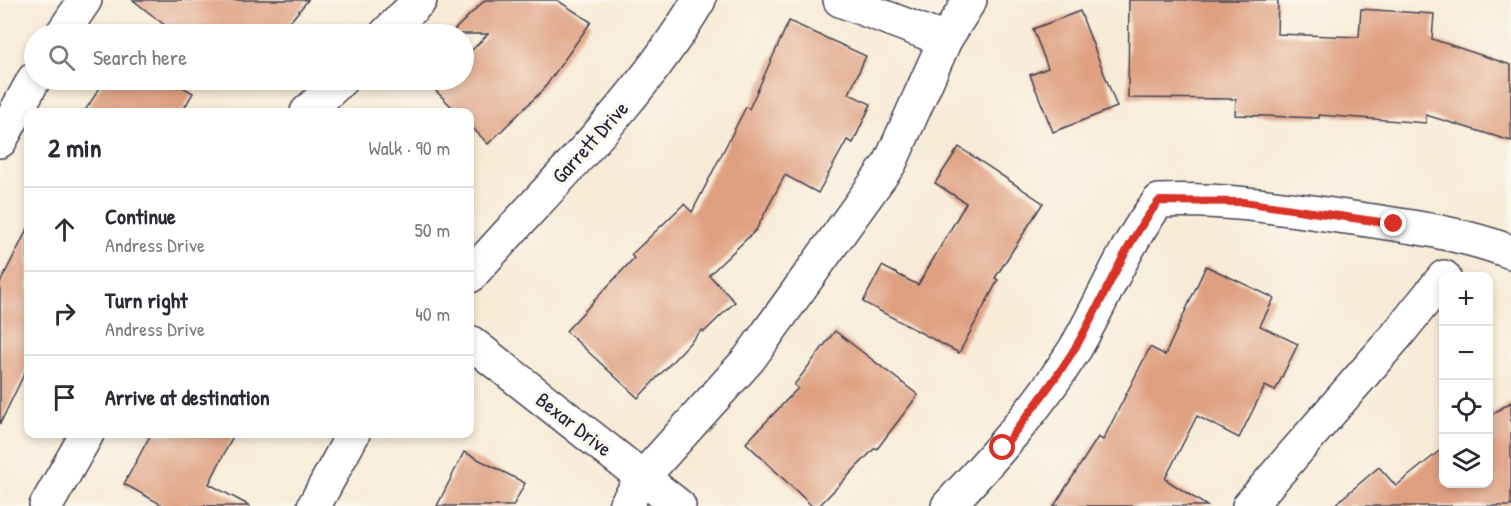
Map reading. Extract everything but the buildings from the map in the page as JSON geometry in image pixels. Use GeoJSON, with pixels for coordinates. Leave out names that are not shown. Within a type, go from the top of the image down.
{"type":"FeatureCollection","features":[{"type":"Feature","properties":{"kind":"street"},"geometry":{"type":"LineString","coordinates":[[69,24],[85,0]]}},
{"type":"Feature","properties":{"kind":"street"},"geometry":{"type":"LineString","coordinates":[[396,24],[420,0]]}},
{"type":"Feature","properties":{"kind":"street","name":"Garrett Drive"},"geometry":{"type":"LineString","coordinates":[[474,272],[619,112],[682,29],[699,0]]}},
{"type":"Feature","properties":{"kind":"street"},"geometry":{"type":"LineString","coordinates":[[840,0],[945,40]]}},
{"type":"Feature","properties":{"kind":"street"},"geometry":{"type":"LineString","coordinates":[[625,506],[642,478],[749,359],[890,163],[945,40],[970,0]]}},
{"type":"Feature","properties":{"kind":"street"},"geometry":{"type":"LineString","coordinates":[[0,141],[28,90]]}},
{"type":"Feature","properties":{"kind":"street"},"geometry":{"type":"LineString","coordinates":[[311,108],[330,90]]}},
{"type":"Feature","properties":{"kind":"street"},"geometry":{"type":"LineString","coordinates":[[948,506],[1003,448],[1074,350],[1115,277],[1140,224],[1159,201],[1243,202],[1394,224],[1487,243],[1511,252]]}},
{"type":"Feature","properties":{"kind":"street"},"geometry":{"type":"LineString","coordinates":[[1445,272],[1456,236]]}},
{"type":"Feature","properties":{"kind":"street"},"geometry":{"type":"LineString","coordinates":[[1249,506],[1398,335],[1439,283]]}},
{"type":"Feature","properties":{"kind":"street","name":"Bexar Drive"},"geometry":{"type":"LineString","coordinates":[[474,345],[679,506]]}},
{"type":"Feature","properties":{"kind":"street"},"geometry":{"type":"LineString","coordinates":[[46,506],[85,438]]}},
{"type":"Feature","properties":{"kind":"street"},"geometry":{"type":"LineString","coordinates":[[314,506],[351,438]]}},
{"type":"Feature","properties":{"kind":"route"},"geometry":{"type":"LineString","coordinates":[[1003,448],[1074,350],[1115,277],[1140,224],[1159,201],[1243,202],[1394,224]]}}]}
